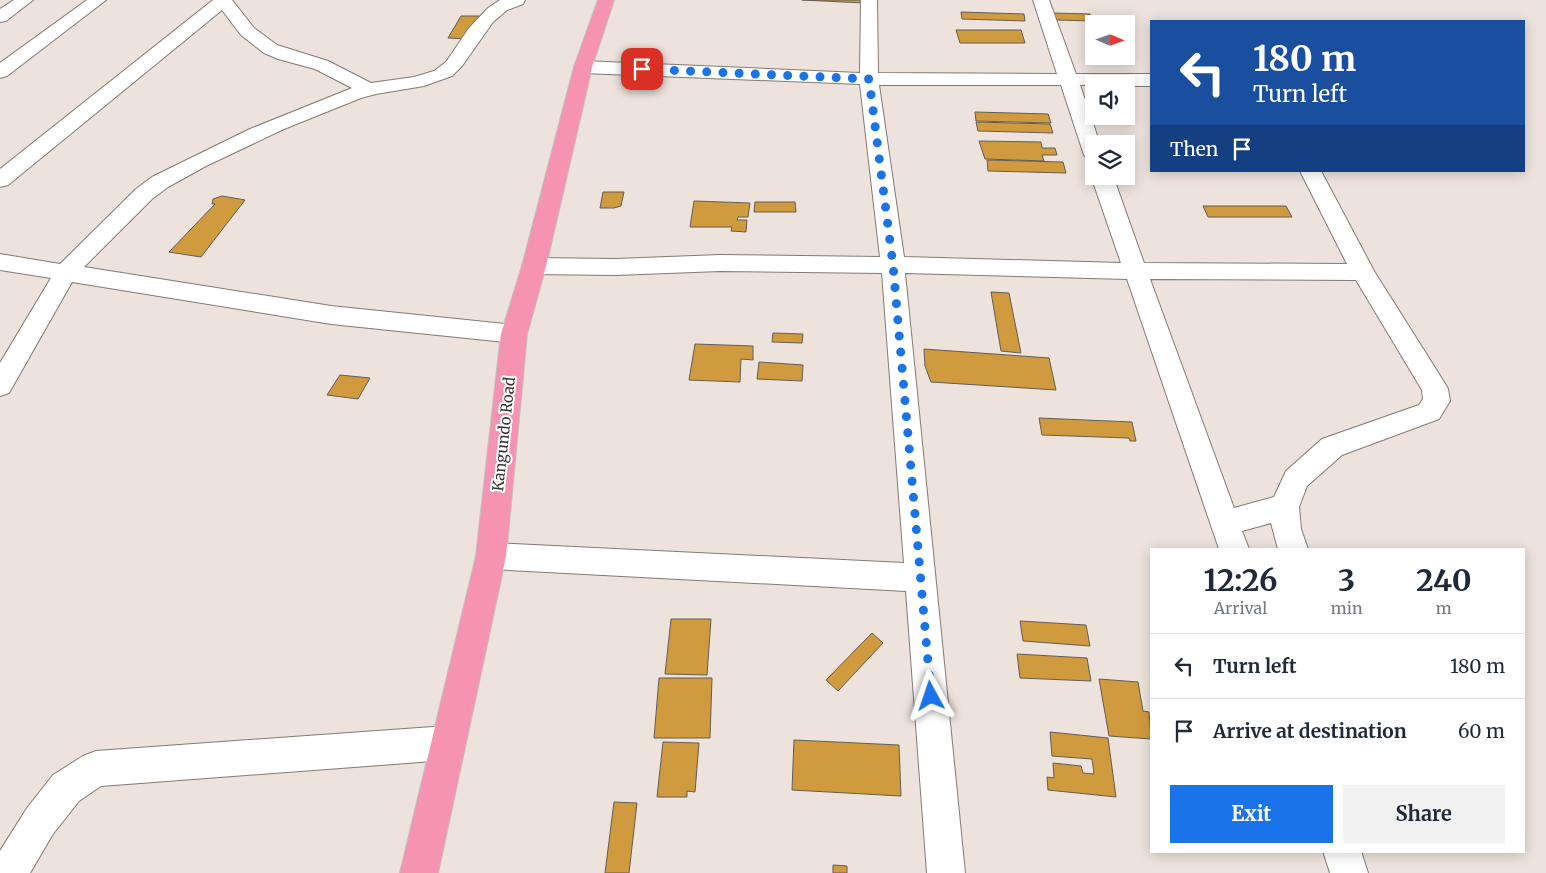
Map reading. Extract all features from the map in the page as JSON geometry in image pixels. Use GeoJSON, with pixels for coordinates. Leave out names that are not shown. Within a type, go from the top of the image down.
{"type":"FeatureCollection","features":[{"type":"Feature","properties":{"kind":"highway","name":"Kangundo Road"},"geometry":{"type":"LineString","coordinates":[[418,873],[491,556],[514,334],[534,266],[583,67],[606,0]]}},
{"type":"Feature","properties":{"kind":"street"},"geometry":{"type":"LineString","coordinates":[[0,18],[25,0]]}},
{"type":"Feature","properties":{"kind":"street"},"geometry":{"type":"LineString","coordinates":[[0,72],[98,0]]}},
{"type":"Feature","properties":{"kind":"street"},"geometry":{"type":"LineString","coordinates":[[0,180],[224,0],[234,18],[262,45],[280,54],[327,67],[368,90]]}},
{"type":"Feature","properties":{"kind":"street"},"geometry":{"type":"LineString","coordinates":[[0,386],[66,272],[144,194],[160,182],[266,128],[368,90],[430,79],[442,75],[450,70],[458,61],[465,47],[490,15],[501,6],[517,0]]}},
{"type":"Feature","properties":{"kind":"street"},"geometry":{"type":"LineString","coordinates":[[869,0],[869,79],[893,265],[946,873]]}},
{"type":"Feature","properties":{"kind":"street"},"geometry":{"type":"LineString","coordinates":[[1041,0],[1087,135]]}},
{"type":"Feature","properties":{"kind":"street"},"geometry":{"type":"LineString","coordinates":[[583,67],[869,79],[1150,80]]}},
{"type":"Feature","properties":{"kind":"street"},"geometry":{"type":"LineString","coordinates":[[1293,548],[1286,529],[1284,507],[1296,479],[1332,447],[1429,412],[1437,401],[1435,389],[1363,272],[1311,172]]}},
{"type":"Feature","properties":{"kind":"street"},"geometry":{"type":"LineString","coordinates":[[1105,185],[1230,536],[1284,507]]}},
{"type":"Feature","properties":{"kind":"street"},"geometry":{"type":"LineString","coordinates":[[0,262],[331,315],[514,334]]}},
{"type":"Feature","properties":{"kind":"street"},"geometry":{"type":"LineString","coordinates":[[534,266],[616,267],[720,263],[893,265],[1136,272],[1363,272]]}},
{"type":"Feature","properties":{"kind":"street"},"geometry":{"type":"LineString","coordinates":[[491,556],[920,578]]}},
{"type":"Feature","properties":{"kind":"street"},"geometry":{"type":"LineString","coordinates":[[8,873],[40,821],[66,788],[96,769],[447,743]]}},
{"type":"Feature","properties":{"kind":"street"},"geometry":{"type":"LineString","coordinates":[[1343,853],[1349,873]]}},
{"type":"Feature","properties":{"kind":"building"},"geometry":{"type":"Polygon","coordinates":[[[802,0],[864,0],[864,3],[802,0]]]}},
{"type":"Feature","properties":{"kind":"building"},"geometry":{"type":"Polygon","coordinates":[[[961,12],[1024,14],[1025,21],[962,19],[961,12]]]}},
{"type":"Feature","properties":{"kind":"building"},"geometry":{"type":"Polygon","coordinates":[[[1052,13],[1090,15],[1085,15],[1085,21],[1057,20],[1052,13]]]}},
{"type":"Feature","properties":{"kind":"building"},"geometry":{"type":"Polygon","coordinates":[[[461,16],[479,16],[467,39],[448,38],[461,16]]]}},
{"type":"Feature","properties":{"kind":"building"},"geometry":{"type":"Polygon","coordinates":[[[956,30],[1021,30],[1025,43],[960,43],[956,30]]]}},
{"type":"Feature","properties":{"kind":"building"},"geometry":{"type":"Polygon","coordinates":[[[975,112],[1048,114],[1051,123],[976,121],[975,112]]]}},
{"type":"Feature","properties":{"kind":"building"},"geometry":{"type":"Polygon","coordinates":[[[976,122],[1050,124],[1053,133],[978,131],[976,122]]]}},
{"type":"Feature","properties":{"kind":"building"},"geometry":{"type":"Polygon","coordinates":[[[979,141],[1041,142],[1042,148],[1055,148],[1057,155],[1042,155],[1044,161],[985,159],[979,141]]]}},
{"type":"Feature","properties":{"kind":"building"},"geometry":{"type":"Polygon","coordinates":[[[987,160],[1063,162],[1066,173],[988,171],[987,160]]]}},
{"type":"Feature","properties":{"kind":"building"},"geometry":{"type":"Polygon","coordinates":[[[603,192],[624,192],[621,206],[600,208],[603,192]]]}},
{"type":"Feature","properties":{"kind":"building"},"geometry":{"type":"Polygon","coordinates":[[[222,196],[245,200],[201,257],[169,252],[215,204],[212,204],[213,199],[222,196]]]}},
{"type":"Feature","properties":{"kind":"building"},"geometry":{"type":"Polygon","coordinates":[[[694,201],[750,203],[748,217],[738,217],[737,220],[747,220],[746,232],[731,231],[732,227],[690,227],[694,201]]]}},
{"type":"Feature","properties":{"kind":"building"},"geometry":{"type":"Polygon","coordinates":[[[755,202],[795,202],[796,212],[754,212],[755,202]]]}},
{"type":"Feature","properties":{"kind":"building"},"geometry":{"type":"Polygon","coordinates":[[[1203,206],[1286,206],[1292,217],[1208,217],[1203,206]]]}},
{"type":"Feature","properties":{"kind":"building"},"geometry":{"type":"Polygon","coordinates":[[[991,292],[1009,293],[1021,353],[1001,351],[991,292]]]}},
{"type":"Feature","properties":{"kind":"building"},"geometry":{"type":"Polygon","coordinates":[[[773,333],[803,334],[802,343],[772,342],[773,333]]]}},
{"type":"Feature","properties":{"kind":"building"},"geometry":{"type":"Polygon","coordinates":[[[695,344],[753,346],[753,360],[741,359],[740,382],[689,380],[695,344]]]}},
{"type":"Feature","properties":{"kind":"building"},"geometry":{"type":"Polygon","coordinates":[[[924,349],[1049,358],[1056,390],[931,382],[925,366],[924,349]]]}},
{"type":"Feature","properties":{"kind":"building"},"geometry":{"type":"Polygon","coordinates":[[[759,362],[803,365],[802,381],[757,379],[759,362]]]}},
{"type":"Feature","properties":{"kind":"building"},"geometry":{"type":"Polygon","coordinates":[[[340,375],[370,378],[358,399],[327,395],[340,375]]]}},
{"type":"Feature","properties":{"kind":"building"},"geometry":{"type":"Polygon","coordinates":[[[1039,418],[1132,422],[1136,441],[1130,441],[1129,438],[1042,435],[1039,418]]]}},
{"type":"Feature","properties":{"kind":"building"},"geometry":{"type":"Polygon","coordinates":[[[671,619],[711,619],[707,675],[665,674],[671,619]]]}},
{"type":"Feature","properties":{"kind":"building"},"geometry":{"type":"Polygon","coordinates":[[[1020,621],[1086,625],[1090,646],[1023,641],[1020,621]]]}},
{"type":"Feature","properties":{"kind":"building"},"geometry":{"type":"Polygon","coordinates":[[[872,633],[883,643],[838,691],[826,680],[872,633]]]}},
{"type":"Feature","properties":{"kind":"building"},"geometry":{"type":"Polygon","coordinates":[[[1017,654],[1087,658],[1091,681],[1020,678],[1017,654]]]}},
{"type":"Feature","properties":{"kind":"building"},"geometry":{"type":"Polygon","coordinates":[[[659,678],[712,678],[710,738],[654,738],[659,678]]]}},
{"type":"Feature","properties":{"kind":"building"},"geometry":{"type":"Polygon","coordinates":[[[1099,679],[1138,682],[1143,711],[1149,712],[1150,739],[1109,736],[1099,679]]]}},
{"type":"Feature","properties":{"kind":"building"},"geometry":{"type":"Polygon","coordinates":[[[1050,732],[1108,738],[1116,797],[1048,790],[1047,777],[1054,778],[1053,763],[1081,766],[1083,773],[1094,774],[1092,759],[1052,756],[1050,732]]]}},
{"type":"Feature","properties":{"kind":"building"},"geometry":{"type":"Polygon","coordinates":[[[794,740],[899,745],[901,796],[792,790],[794,740]]]}},
{"type":"Feature","properties":{"kind":"building"},"geometry":{"type":"Polygon","coordinates":[[[663,742],[699,743],[695,792],[687,791],[687,797],[657,797],[663,742]]]}},
{"type":"Feature","properties":{"kind":"building"},"geometry":{"type":"Polygon","coordinates":[[[614,802],[637,803],[629,873],[605,873],[614,802]]]}},
{"type":"Feature","properties":{"kind":"building"},"geometry":{"type":"Polygon","coordinates":[[[833,865],[847,866],[847,873],[833,873],[833,865]]]}},
{"type":"Feature","properties":{"kind":"route"},"geometry":{"type":"LineString","coordinates":[[642,69],[869,79],[893,265],[931,696]]}}]}
